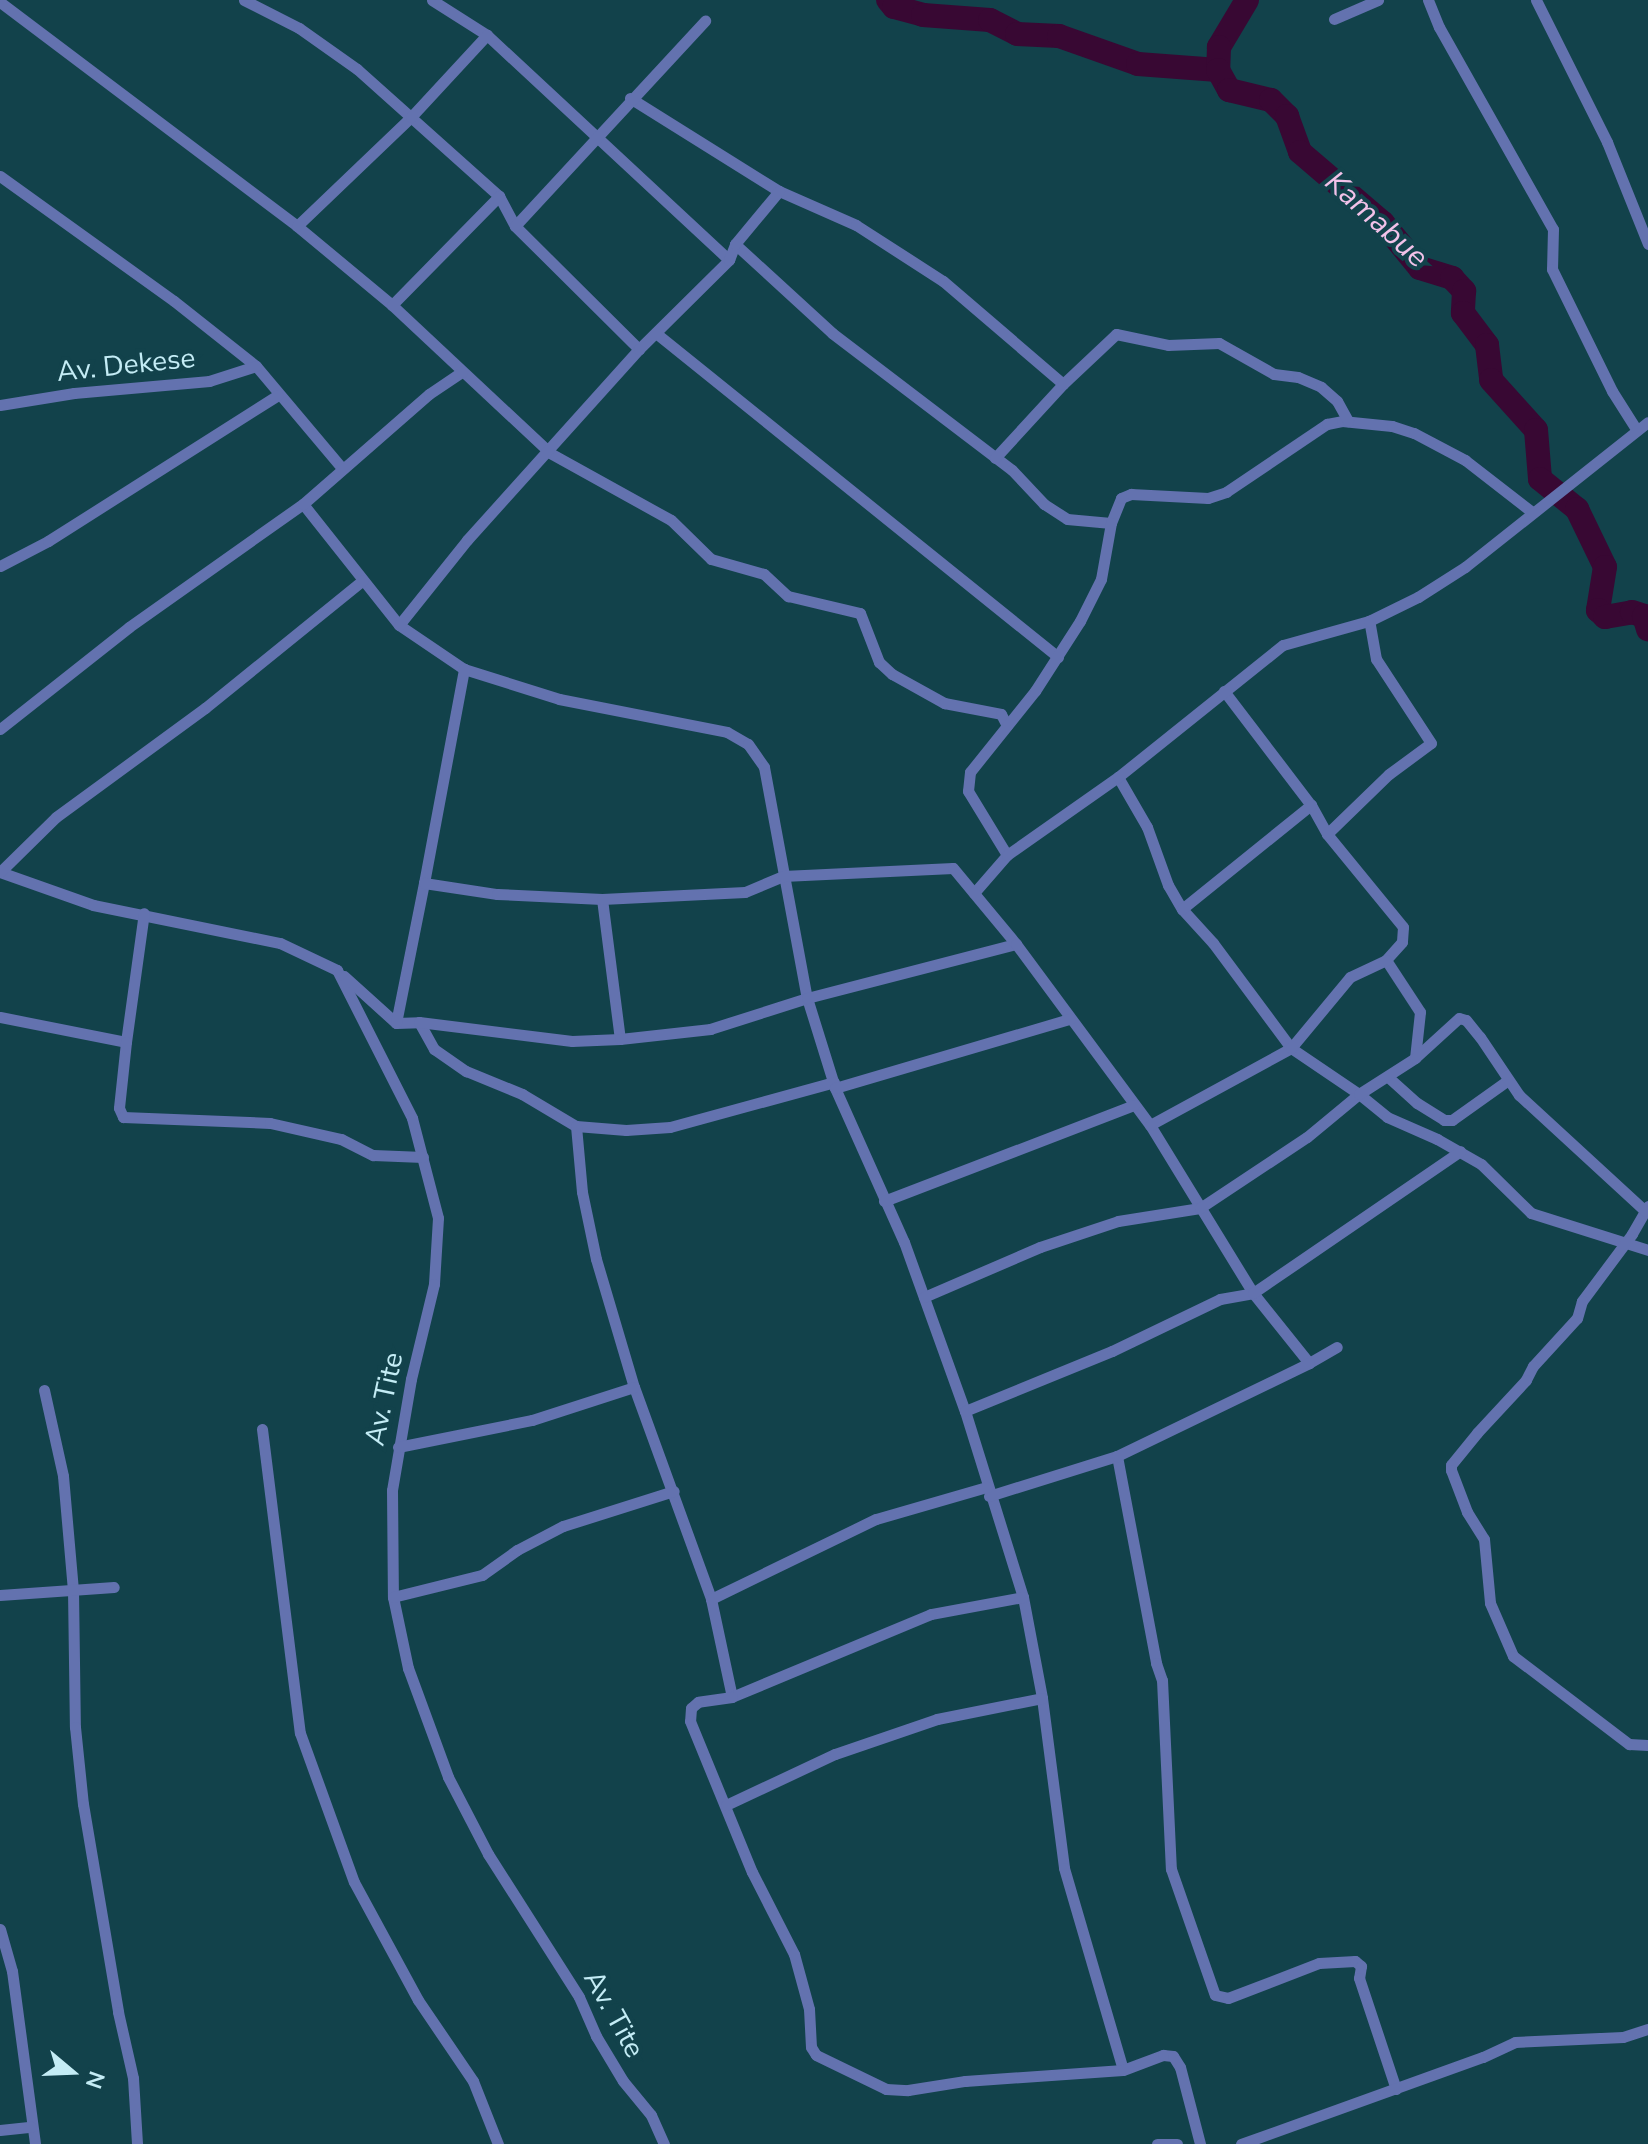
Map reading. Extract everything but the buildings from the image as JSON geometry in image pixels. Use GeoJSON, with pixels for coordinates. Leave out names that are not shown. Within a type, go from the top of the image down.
{"type":"FeatureCollection","features":[{"type":"Feature","properties":{"kind":"street"},"geometry":{"type":"LineString","coordinates":[[244,0],[299,28],[411,117],[499,196],[515,226],[639,349]]}},
{"type":"Feature","properties":{"kind":"street"},"geometry":{"type":"LineString","coordinates":[[432,0],[487,35],[729,260]]}},
{"type":"Feature","properties":{"kind":"street"},"geometry":{"type":"LineString","coordinates":[[1334,19],[1378,0]]}},
{"type":"Feature","properties":{"kind":"street"},"geometry":{"type":"LineString","coordinates":[[1428,0],[1439,27],[1553,229],[1552,269],[1597,363],[1627,419],[1636,429]]}},
{"type":"Feature","properties":{"kind":"street"},"geometry":{"type":"LineString","coordinates":[[1536,0],[1607,142],[1648,244]]}},
{"type":"Feature","properties":{"kind":"street"},"geometry":{"type":"LineString","coordinates":[[0,2],[297,226],[392,305],[550,453],[671,520],[711,559],[764,574],[788,596],[860,613],[879,662],[892,674],[944,703],[1001,714],[1007,726]]}},
{"type":"Feature","properties":{"kind":"street"},"geometry":{"type":"LineString","coordinates":[[515,226],[630,98],[705,21]]}},
{"type":"Feature","properties":{"kind":"street"},"geometry":{"type":"LineString","coordinates":[[297,226],[411,117],[487,35]]}},
{"type":"Feature","properties":{"kind":"street"},"geometry":{"type":"LineString","coordinates":[[630,98],[779,191],[856,225],[943,281],[1063,384]]}},
{"type":"Feature","properties":{"kind":"street"},"geometry":{"type":"LineString","coordinates":[[0,176],[174,301],[256,366],[342,468]]}},
{"type":"Feature","properties":{"kind":"street"},"geometry":{"type":"LineString","coordinates":[[399,625],[467,540],[550,453],[639,349],[729,260],[735,244],[779,191]]}},
{"type":"Feature","properties":{"kind":"street"},"geometry":{"type":"LineString","coordinates":[[392,305],[499,196]]}},
{"type":"Feature","properties":{"kind":"street"},"geometry":{"type":"LineString","coordinates":[[735,244],[832,333],[995,458],[1044,504],[1067,519],[1111,523]]}},
{"type":"Feature","properties":{"kind":"street"},"geometry":{"type":"LineString","coordinates":[[657,334],[1058,657]]}},
{"type":"Feature","properties":{"kind":"street"},"geometry":{"type":"LineString","coordinates":[[995,458],[1063,384],[1116,334],[1168,345],[1219,343],[1274,374],[1298,377],[1321,387],[1337,401],[1348,421]]}},
{"type":"Feature","properties":{"kind":"street","name":"Av. Dekese"},"geometry":{"type":"LineString","coordinates":[[0,405],[74,393],[209,381],[256,366]]}},
{"type":"Feature","properties":{"kind":"street"},"geometry":{"type":"LineString","coordinates":[[2,725],[129,627],[303,504],[429,394],[462,372]]}},
{"type":"Feature","properties":{"kind":"street"},"geometry":{"type":"LineString","coordinates":[[0,566],[48,541],[278,395]]}},
{"type":"Feature","properties":{"kind":"street"},"geometry":{"type":"LineString","coordinates":[[1007,855],[968,791],[968,781],[976,761],[1007,726],[1058,657],[1101,579],[1111,523],[1121,498],[1141,493],[1208,498],[1226,492],[1327,424],[1348,421],[1414,433],[1465,460],[1532,512]]}},
{"type":"Feature","properties":{"kind":"street"},"geometry":{"type":"LineString","coordinates":[[974,893],[1007,855],[1118,777],[1283,645],[1369,621],[1418,597],[1465,567],[1648,422]]}},
{"type":"Feature","properties":{"kind":"street"},"geometry":{"type":"LineString","coordinates":[[303,504],[399,625],[464,669],[559,699],[727,732],[748,744],[764,767],[807,998],[834,1085],[904,1242],[965,1411],[1023,1597],[1042,1698],[1064,1868],[1123,2070]]}},
{"type":"Feature","properties":{"kind":"street"},"geometry":{"type":"LineString","coordinates":[[363,580],[205,708],[56,817],[0,872],[93,905],[280,943],[337,970],[396,1023],[419,1022],[572,1041],[710,1029],[807,998],[1016,944]]}},
{"type":"Feature","properties":{"kind":"street"},"geometry":{"type":"LineString","coordinates":[[1327,834],[1389,774],[1431,743],[1376,659],[1369,621]]}},
{"type":"Feature","properties":{"kind":"street"},"geometry":{"type":"LineString","coordinates":[[396,1023],[464,669]]}},
{"type":"Feature","properties":{"kind":"street"},"geometry":{"type":"LineString","coordinates":[[1150,1125],[1291,1048],[1350,977],[1386,960],[1402,942],[1403,927],[1327,834],[1311,805],[1224,691]]}},
{"type":"Feature","properties":{"kind":"street"},"geometry":{"type":"LineString","coordinates":[[1118,777],[1147,827],[1168,885],[1182,909],[1213,943],[1291,1048],[1387,1117],[1481,1164],[1531,1213],[1648,1250]]}},
{"type":"Feature","properties":{"kind":"street"},"geometry":{"type":"LineString","coordinates":[[1182,909],[1311,805]]}},
{"type":"Feature","properties":{"kind":"street"},"geometry":{"type":"LineString","coordinates":[[424,883],[497,894],[602,899],[745,892],[783,876],[950,867],[959,871],[1150,1125],[1253,1293],[1309,1363]]}},
{"type":"Feature","properties":{"kind":"street"},"geometry":{"type":"LineString","coordinates":[[602,899],[620,1039]]}},
{"type":"Feature","properties":{"kind":"street"},"geometry":{"type":"LineString","coordinates":[[144,913],[119,1108],[123,1117],[270,1123],[341,1139],[373,1155],[423,1157]]}},
{"type":"Feature","properties":{"kind":"street"},"geometry":{"type":"LineString","coordinates":[[1386,960],[1420,1012],[1415,1058]]}},
{"type":"Feature","properties":{"kind":"street","name":"Av. Tite"},"geometry":{"type":"LineString","coordinates":[[337,970],[412,1118],[438,1218],[434,1284],[398,1447],[392,1490],[393,1597],[408,1668],[448,1777],[488,1854],[579,1997],[596,2036],[623,2081],[651,2115],[664,2144]]}},
{"type":"Feature","properties":{"kind":"street"},"geometry":{"type":"LineString","coordinates":[[0,1017],[126,1042]]}},
{"type":"Feature","properties":{"kind":"street"},"geometry":{"type":"LineString","coordinates":[[924,1297],[1040,1247],[1105,1226],[1200,1208],[1307,1137],[1359,1094],[1415,1058],[1463,1018],[1480,1037],[1508,1080],[1586,1159],[1646,1208],[1582,1301],[1577,1318],[1533,1366],[1526,1380],[1451,1465],[1451,1470],[1467,1512],[1484,1539],[1490,1603],[1513,1656],[1629,1744],[1648,1745]]}},
{"type":"Feature","properties":{"kind":"street"},"geometry":{"type":"LineString","coordinates":[[419,1022],[434,1049],[466,1071],[522,1094],[576,1126],[626,1130],[670,1127],[1070,1019]]}},
{"type":"Feature","properties":{"kind":"street"},"geometry":{"type":"LineString","coordinates":[[1388,1077],[1417,1103],[1444,1120],[1452,1120],[1508,1080]]}},
{"type":"Feature","properties":{"kind":"street"},"geometry":{"type":"LineString","coordinates":[[884,1201],[1134,1105]]}},
{"type":"Feature","properties":{"kind":"street"},"geometry":{"type":"LineString","coordinates":[[576,1126],[582,1192],[596,1259],[634,1387],[711,1599],[732,1697]]}},
{"type":"Feature","properties":{"kind":"street"},"geometry":{"type":"LineString","coordinates":[[965,1411],[1112,1351],[1220,1299],[1253,1293],[1460,1151]]}},
{"type":"Feature","properties":{"kind":"street"},"geometry":{"type":"LineString","coordinates":[[711,1599],[876,1519],[1117,1456],[1337,1347]]}},
{"type":"Feature","properties":{"kind":"street"},"geometry":{"type":"LineString","coordinates":[[398,1447],[532,1420],[634,1387]]}},
{"type":"Feature","properties":{"kind":"street"},"geometry":{"type":"LineString","coordinates":[[44,1390],[63,1476],[73,1590],[75,1727],[83,1804],[118,2012],[133,2078],[137,2144]]}},
{"type":"Feature","properties":{"kind":"street"},"geometry":{"type":"LineString","coordinates":[[262,1429],[300,1733],[354,1882],[418,2000],[473,2081],[498,2144]]}},
{"type":"Feature","properties":{"kind":"street"},"geometry":{"type":"LineString","coordinates":[[1117,1456],[1153,1648],[1162,1680],[1171,1869],[1215,1995],[1228,1998],[1319,1963],[1355,1961],[1361,1966],[1359,1978],[1396,2089]]}},
{"type":"Feature","properties":{"kind":"street"},"geometry":{"type":"LineString","coordinates":[[393,1597],[482,1575],[517,1550],[563,1526],[674,1491]]}},
{"type":"Feature","properties":{"kind":"street"},"geometry":{"type":"LineString","coordinates":[[0,1595],[114,1587]]}},
{"type":"Feature","properties":{"kind":"street"},"geometry":{"type":"LineString","coordinates":[[1023,1597],[931,1614],[732,1697],[698,1702],[691,1708],[689,1717],[752,1872],[794,1954],[809,2009],[811,2047],[824,2060],[886,2089],[908,2090],[965,2081],[1123,2070],[1163,2055],[1173,2056],[1180,2067],[1200,2144]]}},
{"type":"Feature","properties":{"kind":"street"},"geometry":{"type":"LineString","coordinates":[[726,1805],[835,1754],[923,1724],[1042,1698]]}},
{"type":"Feature","properties":{"kind":"street"},"geometry":{"type":"LineString","coordinates":[[0,1929],[12,1971],[35,2144]]}},
{"type":"Feature","properties":{"kind":"street"},"geometry":{"type":"LineString","coordinates":[[1241,2144],[1396,2089],[1515,2042],[1623,2037],[1648,2029]]}},
{"type":"Feature","properties":{"kind":"street"},"geometry":{"type":"LineString","coordinates":[[0,2130],[31,2127]]}},
{"type":"Feature","properties":{"kind":"street"},"geometry":{"type":"LineString","coordinates":[[1157,2144],[1177,2144]]}},
{"type":"Feature","properties":{"kind":"waterway"},"geometry":{"type":"LineString","coordinates":[[888,0],[894,7],[923,15],[990,20],[1017,34],[1059,36],[1138,64],[1218,70]]}},
{"type":"Feature","properties":{"kind":"waterway","name":"Kamabue"},"geometry":{"type":"LineString","coordinates":[[1247,0],[1219,47],[1218,70],[1229,90],[1271,100],[1287,116],[1300,152],[1383,223],[1420,268],[1452,278],[1464,291],[1463,313],[1487,345],[1491,380],[1536,430],[1540,479],[1577,509],[1605,567],[1598,610],[1605,617],[1632,612],[1644,616],[1648,629]]}}]}
